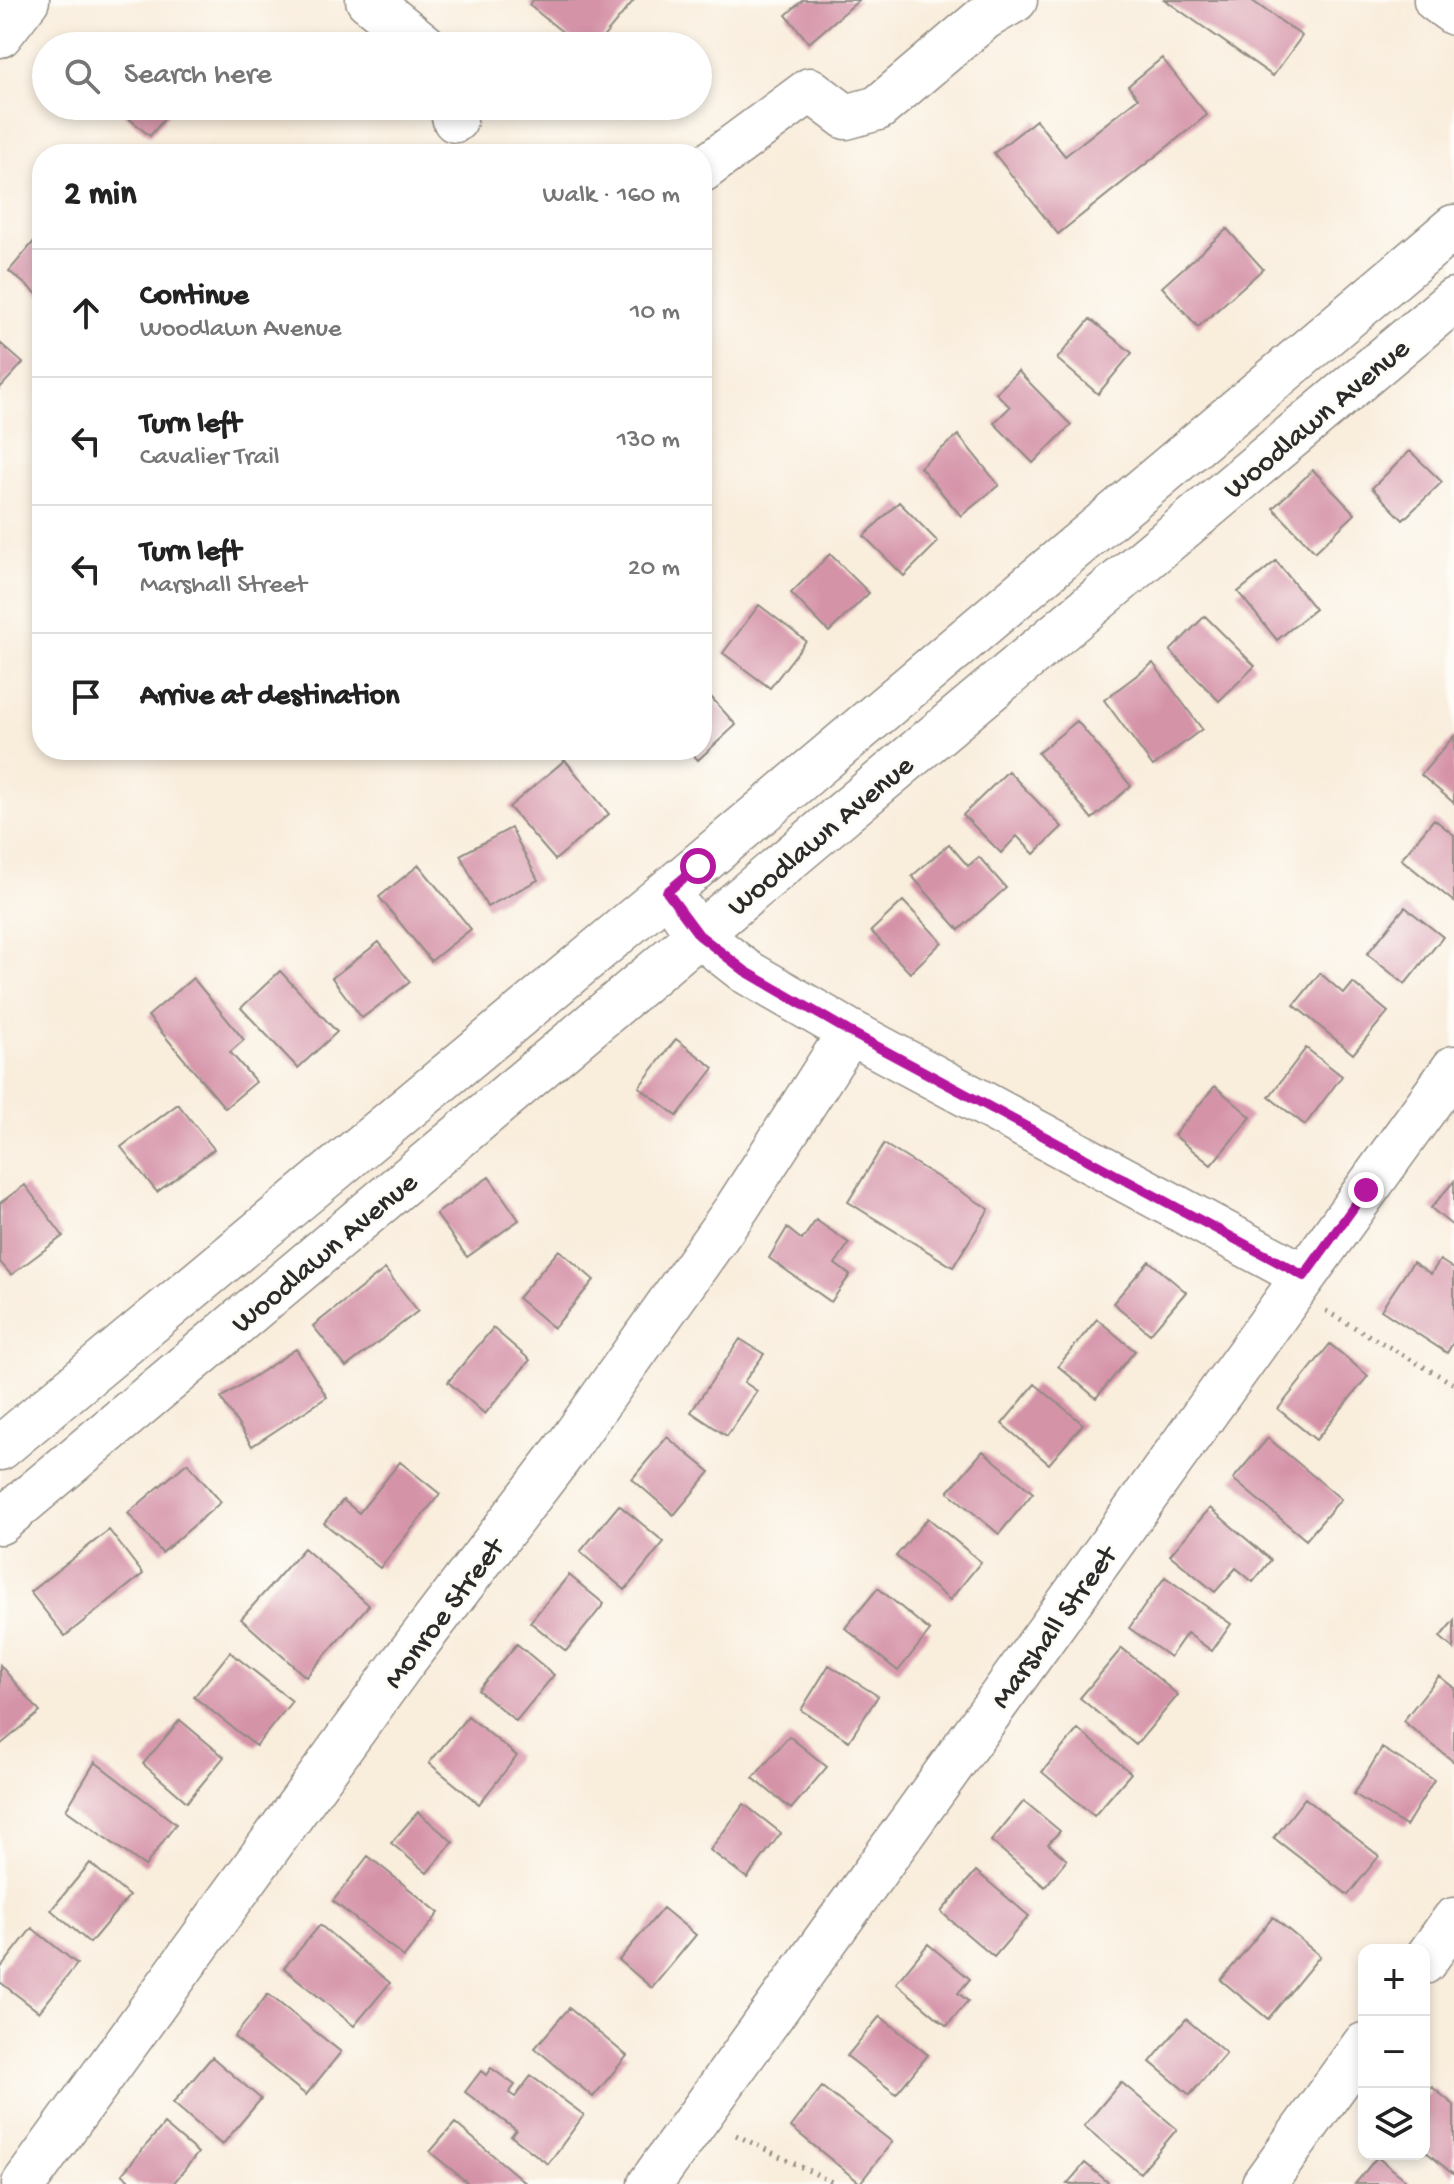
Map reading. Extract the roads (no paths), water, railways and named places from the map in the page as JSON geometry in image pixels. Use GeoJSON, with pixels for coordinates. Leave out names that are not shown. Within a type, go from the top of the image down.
{"type":"FeatureCollection","features":[{"type":"Feature","properties":{"kind":"street"},"geometry":{"type":"LineString","coordinates":[[0,35],[27,0]]}},
{"type":"Feature","properties":{"kind":"street"},"geometry":{"type":"LineString","coordinates":[[368,0],[408,32]]}},
{"type":"Feature","properties":{"kind":"street"},"geometry":{"type":"LineString","coordinates":[[712,163],[810,90],[846,117],[878,108],[984,18],[1015,0]]}},
{"type":"Feature","properties":{"kind":"street"},"geometry":{"type":"LineString","coordinates":[[1436,0],[1454,13]]}},
{"type":"Feature","properties":{"kind":"street","name":"Woodlawn Avenue"},"geometry":{"type":"LineString","coordinates":[[0,1448],[667,892],[1454,227]]}},
{"type":"Feature","properties":{"kind":"street","name":"Woodlawn Avenue"},"geometry":{"type":"LineString","coordinates":[[0,1522],[1454,300]]}},
{"type":"Feature","properties":{"kind":"street"},"geometry":{"type":"LineString","coordinates":[[667,892],[699,935],[745,971],[850,1032],[1304,1276]]}},
{"type":"Feature","properties":{"kind":"street","name":"Monroe Street"},"geometry":{"type":"LineString","coordinates":[[24,2184],[394,1675],[565,1450],[737,1208],[850,1032]]}},
{"type":"Feature","properties":{"kind":"street","name":"Marshall Street"},"geometry":{"type":"LineString","coordinates":[[650,2184],[1454,1068]]}},
{"type":"Feature","properties":{"kind":"street"},"geometry":{"type":"LineString","coordinates":[[53,1404],[89,1449]]}},
{"type":"Feature","properties":{"kind":"street"},"geometry":{"type":"LineString","coordinates":[[1430,1954],[1454,1920]]}},
{"type":"Feature","properties":{"kind":"street"},"geometry":{"type":"LineString","coordinates":[[1264,2184],[1358,2053]]}}]}
